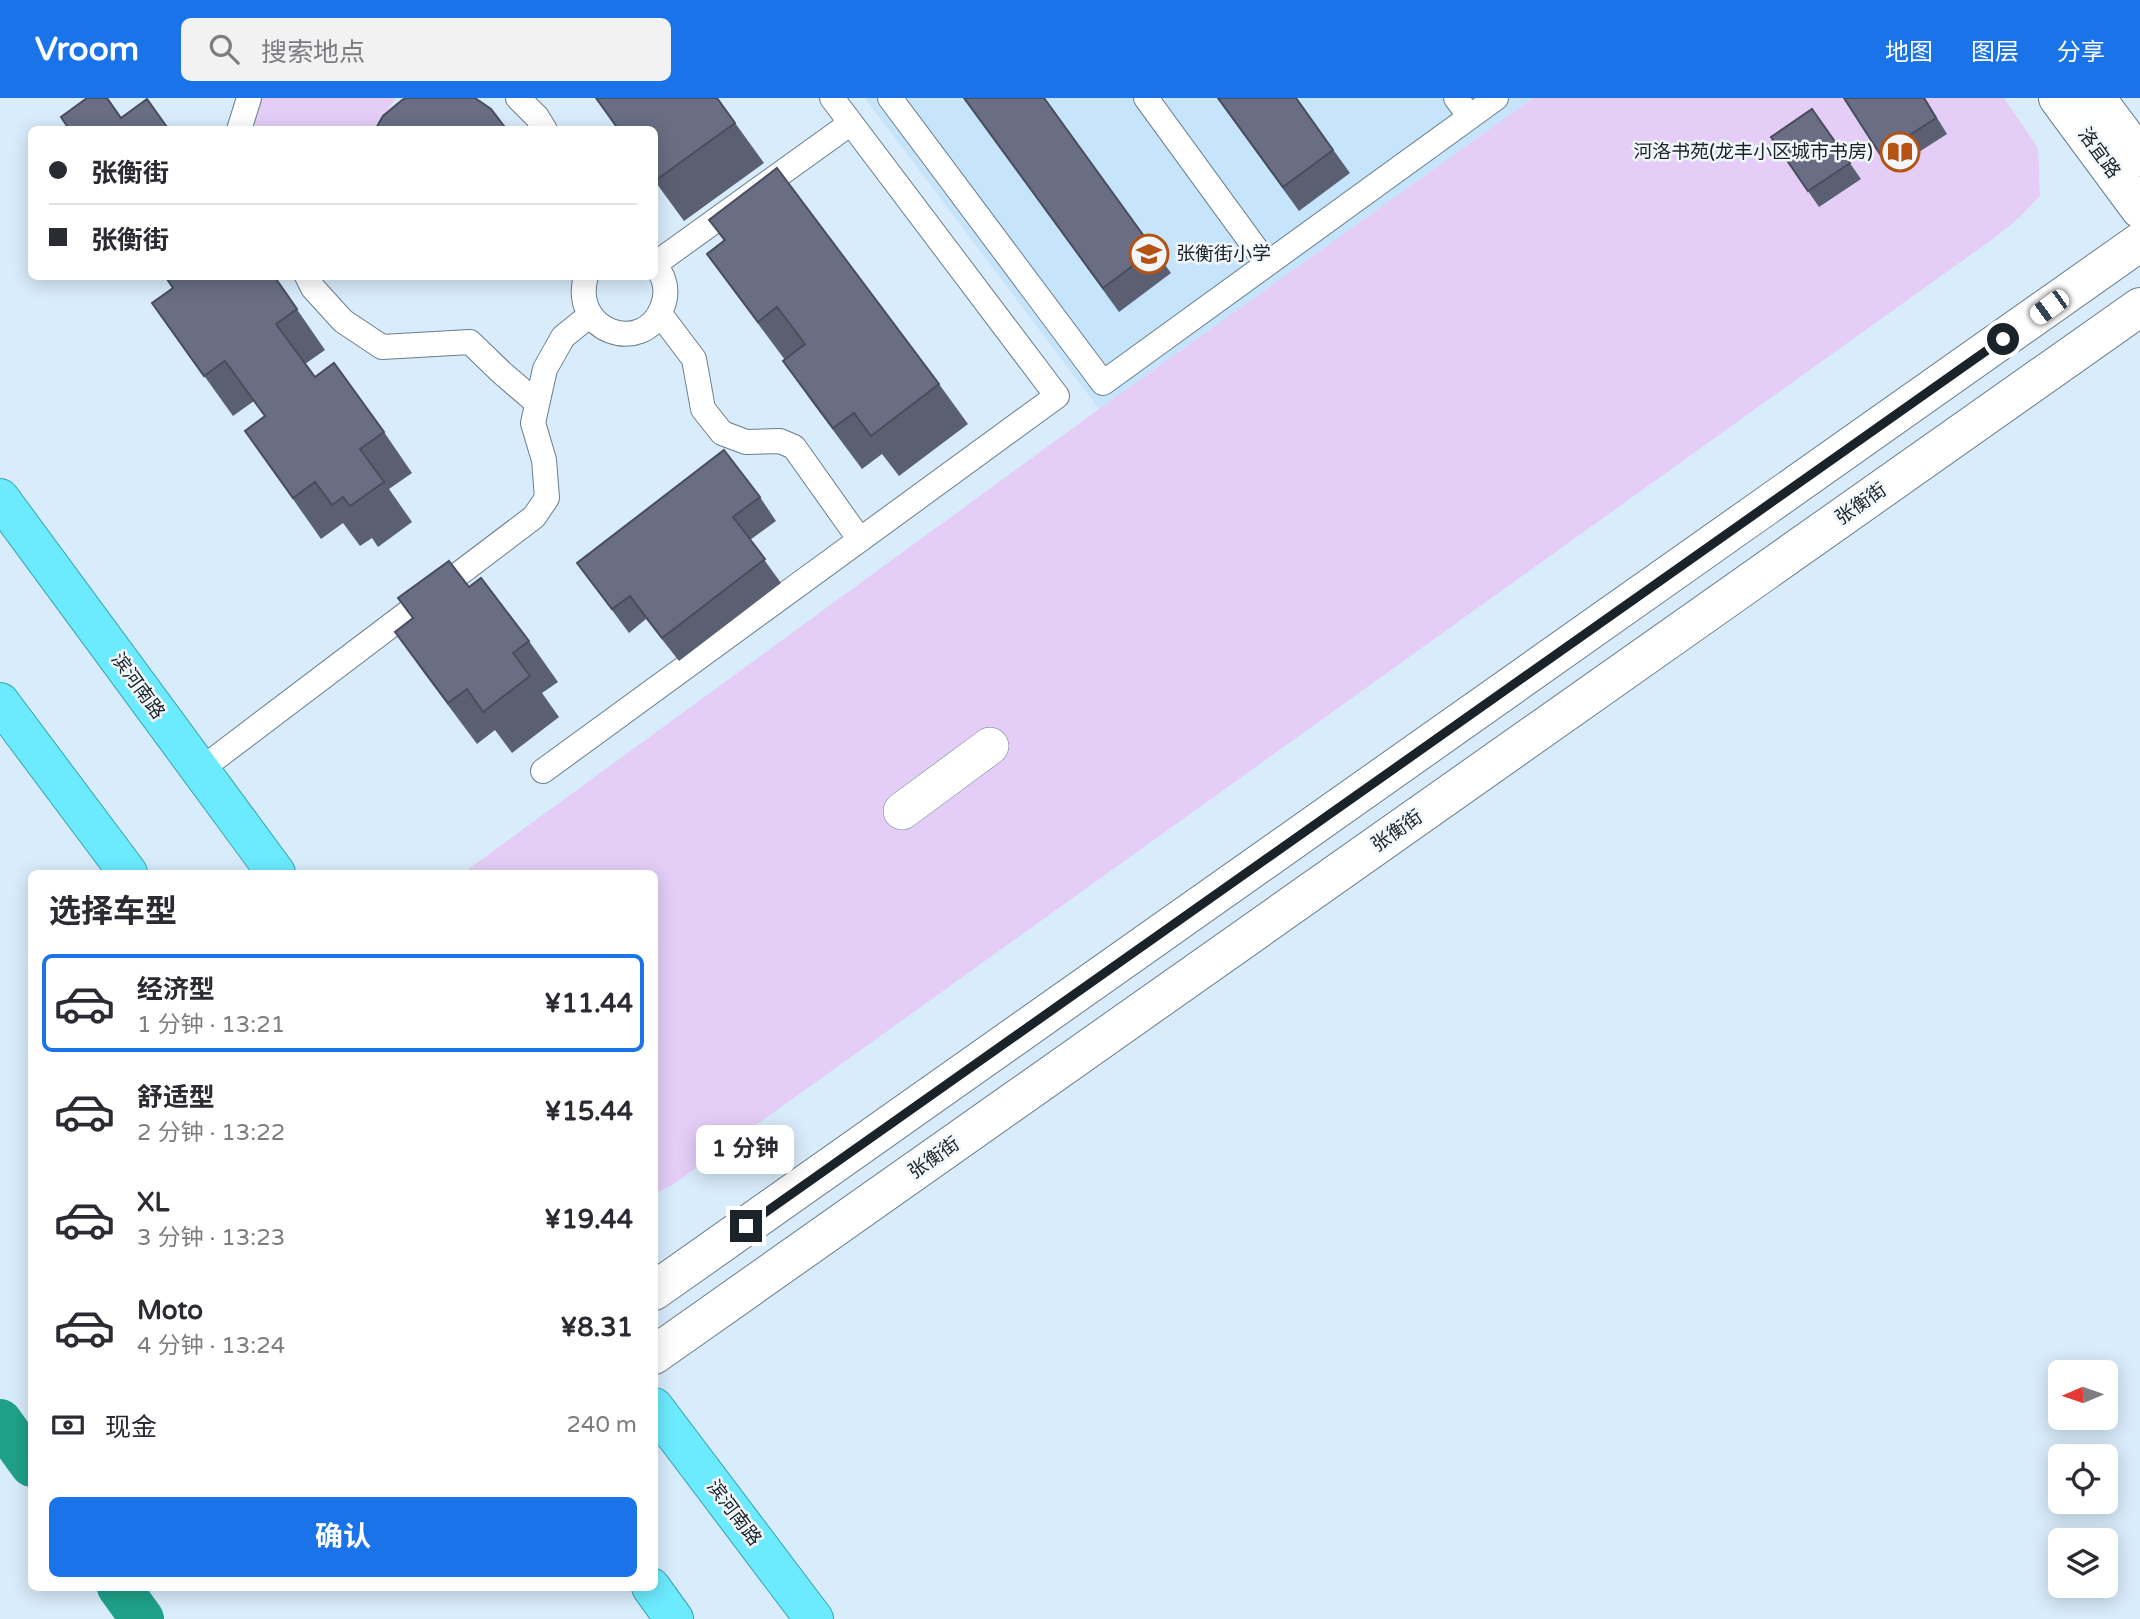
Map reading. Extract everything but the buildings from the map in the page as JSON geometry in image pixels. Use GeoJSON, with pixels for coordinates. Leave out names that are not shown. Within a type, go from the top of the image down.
{"type":"FeatureCollection","features":[{"type":"Feature","properties":{"kind":"highway","name":"滨河南路"},"geometry":{"type":"LineString","coordinates":[[0,498],[274,870]]}},
{"type":"Feature","properties":{"kind":"highway"},"geometry":{"type":"LineString","coordinates":[[0,702],[126,870]]}},
{"type":"Feature","properties":{"kind":"highway","name":"滨河南路"},"geometry":{"type":"LineString","coordinates":[[658,1412],[814,1619]]}},
{"type":"Feature","properties":{"kind":"highway"},"geometry":{"type":"LineString","coordinates":[[654,1591],[674,1619]]}},
{"type":"Feature","properties":{"kind":"street","name":"洛宜路"},"geometry":{"type":"LineString","coordinates":[[2058,98],[2140,209]]}},
{"type":"Feature","properties":{"kind":"street","name":"洛宜路"},"geometry":{"type":"LineString","coordinates":[[2096,98],[2140,157]]}},
{"type":"Feature","properties":{"kind":"street"},"geometry":{"type":"LineString","coordinates":[[658,1288],[2140,242]]}},
{"type":"Feature","properties":{"kind":"street","name":"张衡街"},"geometry":{"type":"LineString","coordinates":[[658,1352],[2140,307]]}},
{"type":"Feature","properties":{"kind":"street"},"geometry":{"type":"LineString","coordinates":[[902,811],[989,746]]}},
{"type":"Feature","properties":{"kind":"lane"},"geometry":{"type":"LineString","coordinates":[[240,126],[249,98]]}},
{"type":"Feature","properties":{"kind":"lane"},"geometry":{"type":"LineString","coordinates":[[518,98],[543,126]]}},
{"type":"Feature","properties":{"kind":"lane"},"geometry":{"type":"LineString","coordinates":[[543,771],[1057,396],[832,98]]}},
{"type":"Feature","properties":{"kind":"lane"},"geometry":{"type":"LineString","coordinates":[[890,98],[1103,383],[1267,264],[1463,107],[1496,98]]}},
{"type":"Feature","properties":{"kind":"lane"},"geometry":{"type":"LineString","coordinates":[[1146,98],[1267,264]]}},
{"type":"Feature","properties":{"kind":"lane"},"geometry":{"type":"LineString","coordinates":[[658,262],[851,123]]}},
{"type":"Feature","properties":{"kind":"lane"},"geometry":{"type":"LineString","coordinates":[[585,280],[584,302],[599,325],[612,332],[639,332],[660,314],[665,301],[666,288],[658,268]]}},
{"type":"Feature","properties":{"kind":"lane"},"geometry":{"type":"LineString","coordinates":[[309,280],[343,321],[382,347],[470,342],[537,403]]}},
{"type":"Feature","properties":{"kind":"lane"},"geometry":{"type":"LineString","coordinates":[[660,314],[695,359],[703,409],[722,433],[746,442],[780,441],[794,447],[860,540]]}},
{"type":"Feature","properties":{"kind":"lane"},"geometry":{"type":"LineString","coordinates":[[200,770],[534,517],[547,498],[544,460],[533,423],[545,369],[563,337],[590,315]]}},
{"type":"Feature","properties":{"kind":"shaded area"},"geometry":{"type":"Polygon","coordinates":[[[262,98],[396,98],[379,123],[374,126],[256,126],[252,121],[262,98]]]}},
{"type":"Feature","properties":{"kind":"shaded area","name":"张衡街小学"},"geometry":{"type":"Polygon","coordinates":[[[865,98],[1533,98],[1099,409],[865,98]]]}},
{"type":"Feature","properties":{"kind":"shaded area"},"geometry":{"type":"Polygon","coordinates":[[[1533,98],[2004,98],[2038,148],[2040,196],[1994,238],[671,1186],[658,1192],[658,870],[467,870],[1099,409],[1533,98]]]}},
{"type":"Feature","properties":{"kind":"waterway"},"geometry":{"type":"LineString","coordinates":[[0,1421],[28,1460]]}},
{"type":"Feature","properties":{"kind":"waterway"},"geometry":{"type":"LineString","coordinates":[[122,1591],[142,1619]]}},
{"type":"Feature","properties":{"kind":"place","name":"河洛书苑(龙丰小区城市书房)"},"geometry":{"type":"Point","coordinates":[1900,152]}},
{"type":"Feature","properties":{"kind":"place","name":"张衡街小学"},"geometry":{"type":"Point","coordinates":[1149,254]}},
{"type":"Feature","properties":{"kind":"route"},"geometry":{"type":"LineString","coordinates":[[746,1226],[2003,339]]}}]}
